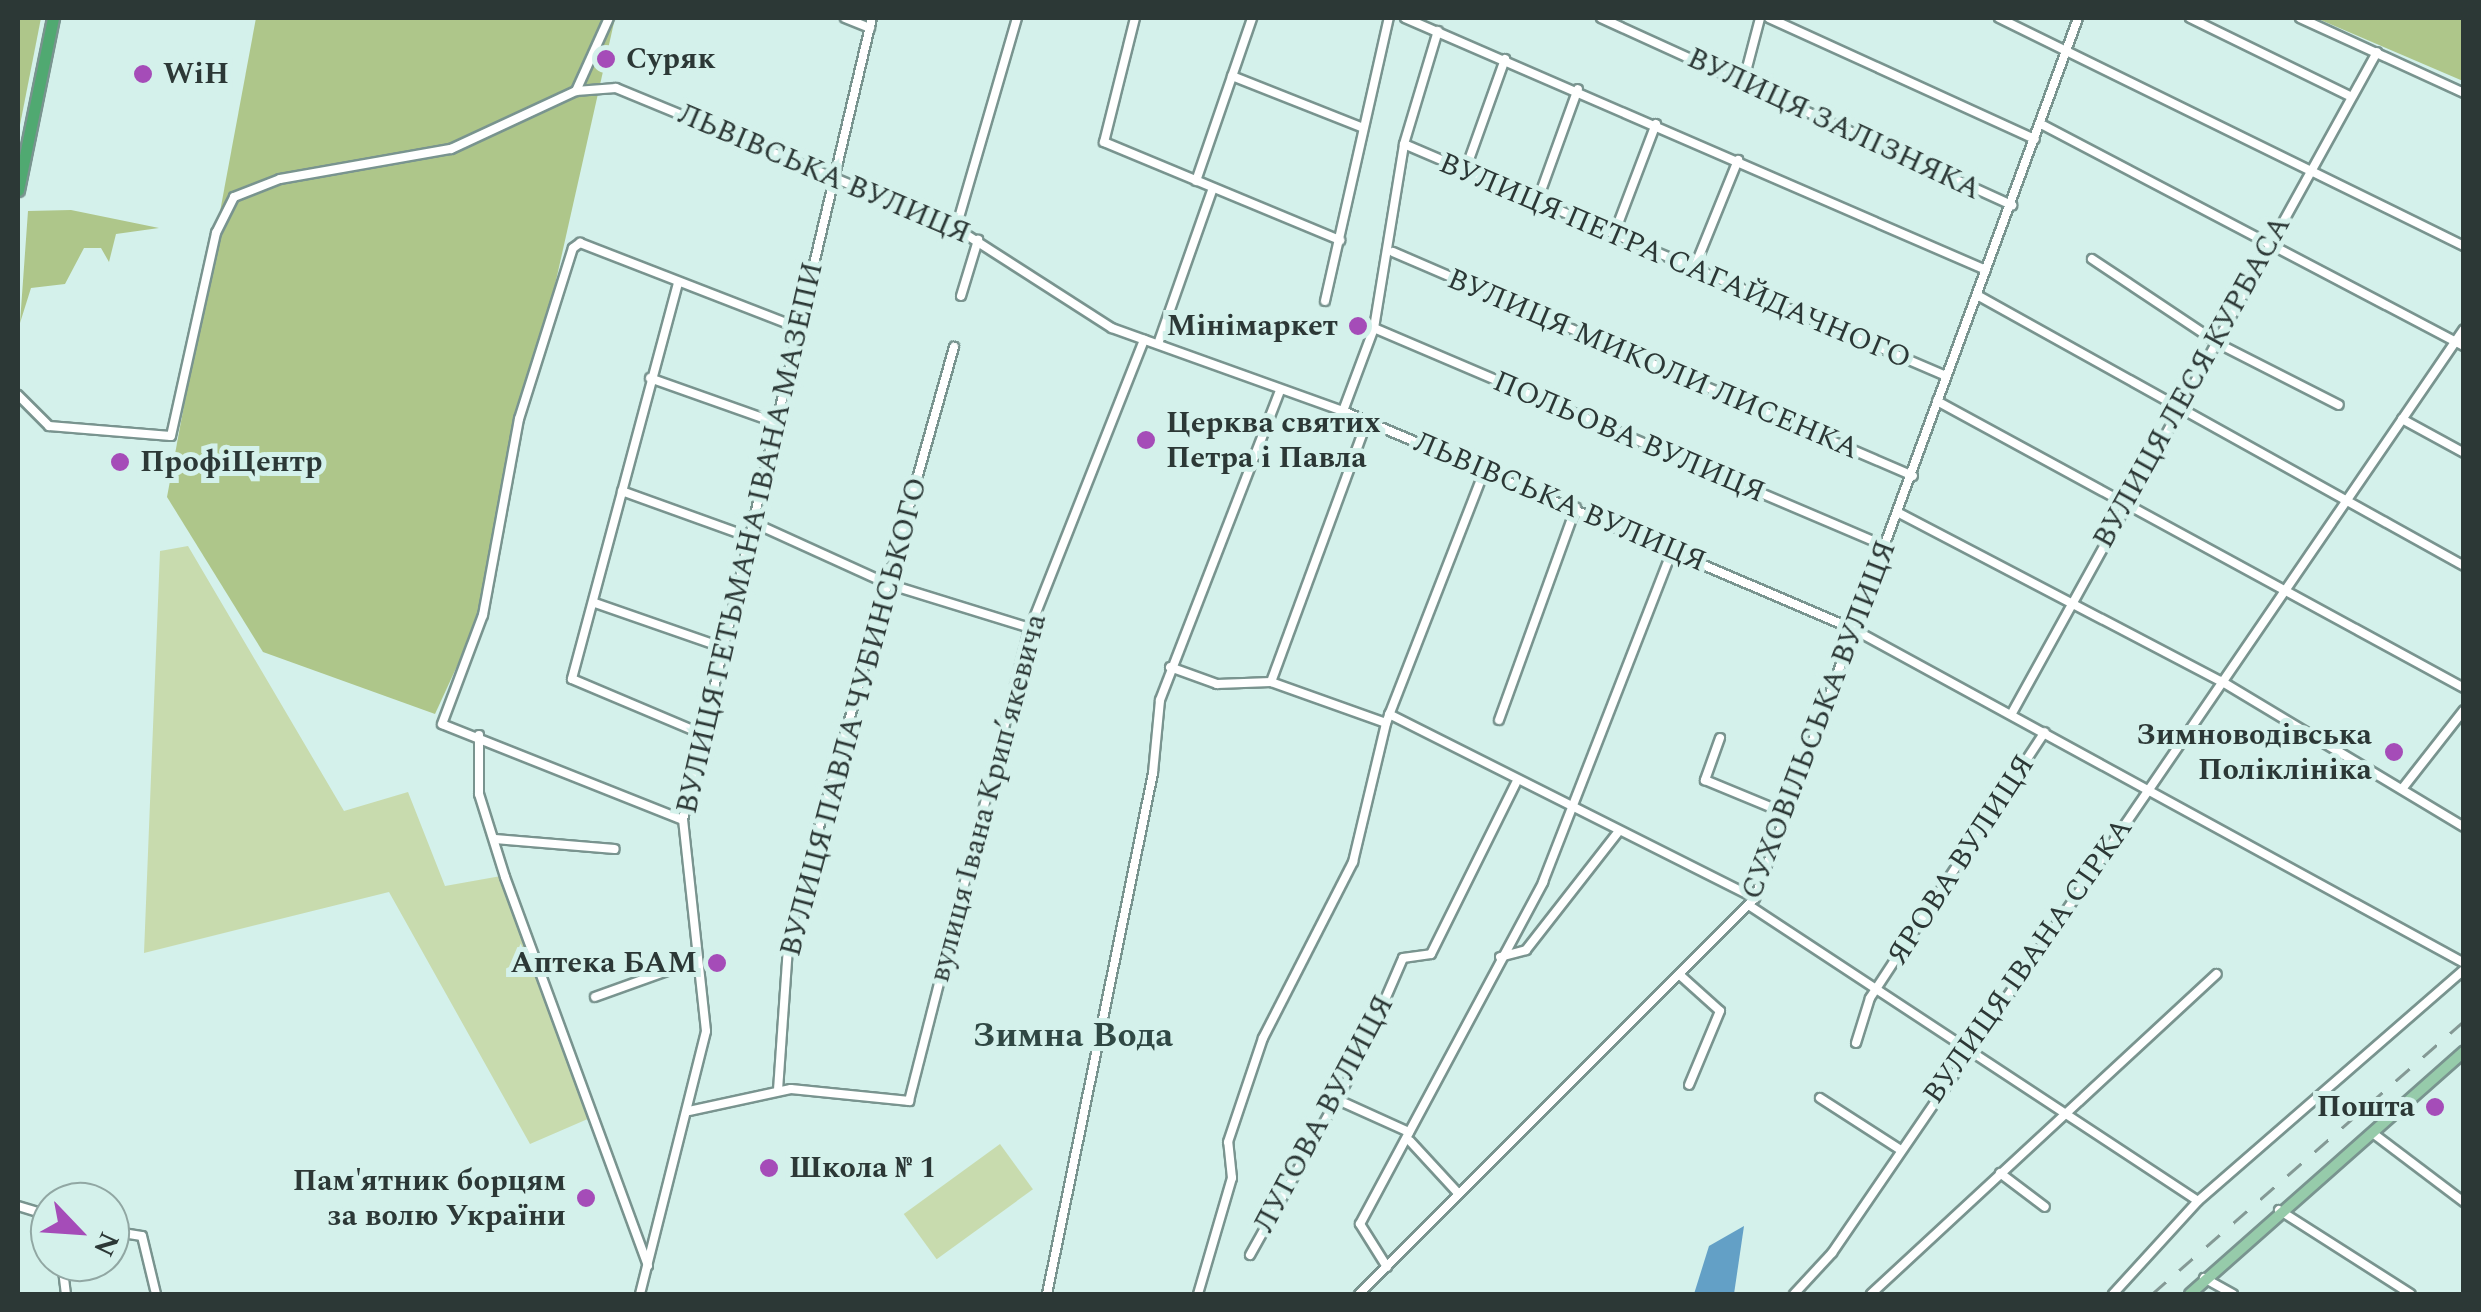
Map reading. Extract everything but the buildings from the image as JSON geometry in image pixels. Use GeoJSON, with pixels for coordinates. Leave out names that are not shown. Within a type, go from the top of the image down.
{"type":"FeatureCollection","features":[{"type":"Feature","properties":{"kind":"highway"},"geometry":{"type":"LineString","coordinates":[[18,190],[53,18]]}},
{"type":"Feature","properties":{"kind":"main road"},"geometry":{"type":"LineString","coordinates":[[2190,1294],[2280,1210],[2374,1134],[2464,1052]]}},
{"type":"Feature","properties":{"kind":"street"},"geometry":{"type":"LineString","coordinates":[[18,395],[49,426],[170,436],[216,233],[234,197],[280,178],[491,137],[576,91],[610,18]]}},
{"type":"Feature","properties":{"kind":"street"},"geometry":{"type":"LineString","coordinates":[[845,18],[870,28]]}},
{"type":"Feature","properties":{"kind":"street","name":"ВУЛИЦЯ ГЕТЬМАНА ІВАНА МАЗЕПИ"},"geometry":{"type":"LineString","coordinates":[[640,1294],[706,1031],[683,820],[872,18]]}},
{"type":"Feature","properties":{"kind":"street"},"geometry":{"type":"LineString","coordinates":[[956,228],[1018,18]]}},
{"type":"Feature","properties":{"kind":"street"},"geometry":{"type":"LineString","coordinates":[[1135,18],[1101,138],[1212,191],[1340,240]]}},
{"type":"Feature","properties":{"kind":"street"},"geometry":{"type":"LineString","coordinates":[[1196,181],[1252,18]]}},
{"type":"Feature","properties":{"kind":"street"},"geometry":{"type":"LineString","coordinates":[[1325,300],[1388,18]]}},
{"type":"Feature","properties":{"kind":"street"},"geometry":{"type":"LineString","coordinates":[[1405,18],[1578,89],[1986,270]]}},
{"type":"Feature","properties":{"kind":"street","name":"ВУЛИЦЯ ЗАЛІЗНЯКА"},"geometry":{"type":"LineString","coordinates":[[1601,18],[2012,205]]}},
{"type":"Feature","properties":{"kind":"street"},"geometry":{"type":"LineString","coordinates":[[1743,83],[1760,18]]}},
{"type":"Feature","properties":{"kind":"street"},"geometry":{"type":"LineString","coordinates":[[1769,18],[2035,138]]}},
{"type":"Feature","properties":{"kind":"street"},"geometry":{"type":"LineString","coordinates":[[2000,18],[2464,246]]}},
{"type":"Feature","properties":{"kind":"street","name":"СУХОВІЛЬСЬКА ВУЛИЦЯ"},"geometry":{"type":"LineString","coordinates":[[1359,1294],[1752,902],[1913,476],[2078,18]]}},
{"type":"Feature","properties":{"kind":"street"},"geometry":{"type":"LineString","coordinates":[[2190,18],[2350,96]]}},
{"type":"Feature","properties":{"kind":"street"},"geometry":{"type":"LineString","coordinates":[[2300,18],[2464,92]]}},
{"type":"Feature","properties":{"kind":"street"},"geometry":{"type":"LineString","coordinates":[[1343,411],[1374,328],[1393,252],[1404,144],[1438,31]]}},
{"type":"Feature","properties":{"kind":"street","name":"ВУЛИЦЯ ЛЕСЯ КУРБАСА"},"geometry":{"type":"LineString","coordinates":[[2012,713],[2126,499],[2377,52]]}},
{"type":"Feature","properties":{"kind":"street"},"geometry":{"type":"LineString","coordinates":[[1465,171],[1505,59]]}},
{"type":"Feature","properties":{"kind":"street"},"geometry":{"type":"LineString","coordinates":[[1232,76],[1362,127]]}},
{"type":"Feature","properties":{"kind":"street"},"geometry":{"type":"LineString","coordinates":[[1537,202],[1578,89]]}},
{"type":"Feature","properties":{"kind":"street","name":"ЛЬВІВСЬКА ВУЛИЦЯ"},"geometry":{"type":"LineString","coordinates":[[576,91],[637,94],[836,176],[978,240],[1076,311],[1144,340],[1343,411],[1853,628],[2464,967]]}},
{"type":"Feature","properties":{"kind":"street"},"geometry":{"type":"LineString","coordinates":[[1613,236],[1656,124]]}},
{"type":"Feature","properties":{"kind":"street"},"geometry":{"type":"LineString","coordinates":[[2040,124],[2459,344]]}},
{"type":"Feature","properties":{"kind":"street","name":"ВУЛИЦЯ ПЕТРА САГАЙДАЧНОГО"},"geometry":{"type":"LineString","coordinates":[[1404,144],[1693,272],[1946,376]]}},
{"type":"Feature","properties":{"kind":"street"},"geometry":{"type":"LineString","coordinates":[[1693,272],[1738,160]]}},
{"type":"Feature","properties":{"kind":"street"},"geometry":{"type":"LineString","coordinates":[[1158,344],[1212,191]]}},
{"type":"Feature","properties":{"kind":"street"},"geometry":{"type":"LineString","coordinates":[[961,296],[978,240]]}},
{"type":"Feature","properties":{"kind":"street"},"geometry":{"type":"LineString","coordinates":[[683,820],[479,735],[442,724],[482,616],[520,419],[573,248],[580,242],[798,327]]}},
{"type":"Feature","properties":{"kind":"street","name":"ВУЛИЦЯ МИКОЛИ ЛИСЕНКА"},"geometry":{"type":"LineString","coordinates":[[1393,252],[1913,476]]}},
{"type":"Feature","properties":{"kind":"street"},"geometry":{"type":"LineString","coordinates":[[2092,260],[2216,340],[2339,405]]}},
{"type":"Feature","properties":{"kind":"street"},"geometry":{"type":"LineString","coordinates":[[678,283],[650,378],[574,683],[702,734]]}},
{"type":"Feature","properties":{"kind":"street"},"geometry":{"type":"LineString","coordinates":[[1977,295],[2347,495],[2464,566]]}},
{"type":"Feature","properties":{"kind":"street","name":"ПОЛЬОВА ВУЛИЦЯ"},"geometry":{"type":"LineString","coordinates":[[1374,328],[1885,546]]}},
{"type":"Feature","properties":{"kind":"street","name":"ВУЛИЦЯ ІВАНА СІРКА"},"geometry":{"type":"LineString","coordinates":[[1794,1294],[1899,1148],[2347,495],[2459,344],[2464,329]]}},
{"type":"Feature","properties":{"kind":"street","name":"вулиця Івана Крипʼякевича"},"geometry":{"type":"LineString","coordinates":[[778,1090],[899,1104],[913,1093],[1030,628],[1144,340]]}},
{"type":"Feature","properties":{"kind":"street","name":"ВУЛИЦЯ ПАВЛА ЧУБИНСЬКОГО"},"geometry":{"type":"LineString","coordinates":[[778,1090],[789,934],[954,348]]}},
{"type":"Feature","properties":{"kind":"street"},"geometry":{"type":"LineString","coordinates":[[650,378],[776,423]]}},
{"type":"Feature","properties":{"kind":"street"},"geometry":{"type":"LineString","coordinates":[[1047,1294],[1170,667],[1280,390]]}},
{"type":"Feature","properties":{"kind":"street"},"geometry":{"type":"LineString","coordinates":[[1937,401],[2286,586],[2464,688]]}},
{"type":"Feature","properties":{"kind":"street"},"geometry":{"type":"LineString","coordinates":[[2402,419],[2464,453]]}},
{"type":"Feature","properties":{"kind":"street"},"geometry":{"type":"LineString","coordinates":[[1271,682],[1367,421]]}},
{"type":"Feature","properties":{"kind":"street"},"geometry":{"type":"LineString","coordinates":[[1198,1294],[1232,1178],[1228,1142],[1263,1038],[1353,862],[1388,718],[1485,469]]}},
{"type":"Feature","properties":{"kind":"street"},"geometry":{"type":"LineString","coordinates":[[622,491],[748,537]]}},
{"type":"Feature","properties":{"kind":"street"},"geometry":{"type":"LineString","coordinates":[[1499,720],[1576,507]]}},
{"type":"Feature","properties":{"kind":"street"},"geometry":{"type":"LineString","coordinates":[[1899,513],[2221,681],[2464,827]]}},
{"type":"Feature","properties":{"kind":"street"},"geometry":{"type":"LineString","coordinates":[[752,522],[888,584],[1030,628]]}},
{"type":"Feature","properties":{"kind":"street"},"geometry":{"type":"LineString","coordinates":[[1386,1267],[1360,1224],[1410,1136],[1575,811],[1673,549]]}},
{"type":"Feature","properties":{"kind":"street"},"geometry":{"type":"LineString","coordinates":[[595,603],[724,648]]}},
{"type":"Feature","properties":{"kind":"street"},"geometry":{"type":"LineString","coordinates":[[1170,667],[1218,684],[1271,682],[1452,739],[1468,760],[1619,831],[1752,902],[2198,1201]]}},
{"type":"Feature","properties":{"kind":"street"},"geometry":{"type":"LineString","coordinates":[[2402,789],[2464,710]]}},
{"type":"Feature","properties":{"kind":"street","name":"ЯРОВА ВУЛИЦЯ"},"geometry":{"type":"LineString","coordinates":[[1856,1043],[1876,987],[2045,732]]}},
{"type":"Feature","properties":{"kind":"street"},"geometry":{"type":"LineString","coordinates":[[479,735],[479,794],[648,1266]]}},
{"type":"Feature","properties":{"kind":"street"},"geometry":{"type":"LineString","coordinates":[[1720,738],[1705,780],[1787,814]]}},
{"type":"Feature","properties":{"kind":"street","name":"ЛУГОВА ВУЛИЦЯ"},"geometry":{"type":"LineString","coordinates":[[1250,1255],[1338,1100],[1398,965],[1409,953],[1431,954],[1516,782]]}},
{"type":"Feature","properties":{"kind":"street"},"geometry":{"type":"LineString","coordinates":[[1500,958],[1526,950],[1619,831]]}},
{"type":"Feature","properties":{"kind":"street"},"geometry":{"type":"LineString","coordinates":[[494,838],[615,849]]}},
{"type":"Feature","properties":{"kind":"street"},"geometry":{"type":"LineString","coordinates":[[595,997],[698,960]]}},
{"type":"Feature","properties":{"kind":"street"},"geometry":{"type":"LineString","coordinates":[[2113,1294],[2198,1201],[2464,967]]}},
{"type":"Feature","properties":{"kind":"street"},"geometry":{"type":"LineString","coordinates":[[1871,1294],[2216,974]]}},
{"type":"Feature","properties":{"kind":"street"},"geometry":{"type":"LineString","coordinates":[[1681,976],[1720,1011],[1689,1085]]}},
{"type":"Feature","properties":{"kind":"street"},"geometry":{"type":"LineString","coordinates":[[689,1111],[778,1090]]}},
{"type":"Feature","properties":{"kind":"street"},"geometry":{"type":"LineString","coordinates":[[1820,1098],[1899,1148]]}},
{"type":"Feature","properties":{"kind":"street"},"geometry":{"type":"LineString","coordinates":[[1338,1100],[1410,1136],[1458,1194]]}},
{"type":"Feature","properties":{"kind":"street"},"geometry":{"type":"LineString","coordinates":[[2374,1134],[2464,1202]]}},
{"type":"Feature","properties":{"kind":"street"},"geometry":{"type":"LineString","coordinates":[[2000,1172],[2045,1208]]}},
{"type":"Feature","properties":{"kind":"street"},"geometry":{"type":"LineString","coordinates":[[2280,1210],[2411,1294]]}},
{"type":"Feature","properties":{"kind":"street"},"geometry":{"type":"LineString","coordinates":[[130,1234],[142,1236],[156,1294]]}},
{"type":"Feature","properties":{"kind":"street"},"geometry":{"type":"LineString","coordinates":[[2204,1278],[2234,1294]]}},
{"type":"Feature","properties":{"kind":"green space"},"geometry":{"type":"Polygon","coordinates":[[[18,18],[41,18],[18,135],[18,18]]]}},
{"type":"Feature","properties":{"kind":"green space"},"geometry":{"type":"Polygon","coordinates":[[[256,18],[615,18],[481,614],[435,714],[263,652],[167,497],[256,18]]]}},
{"type":"Feature","properties":{"kind":"green space"},"geometry":{"type":"Polygon","coordinates":[[[2316,18],[2463,18],[2463,81],[2316,18]]]}},
{"type":"Feature","properties":{"kind":"green space"},"geometry":{"type":"Polygon","coordinates":[[[71,210],[159,228],[116,234],[109,262],[101,248],[84,248],[65,284],[31,288],[20,323],[28,211],[71,210]]]}},
{"type":"Feature","properties":{"kind":"green space"},"geometry":{"type":"Polygon","coordinates":[[[188,546],[344,811],[408,792],[445,886],[501,876],[590,1118],[530,1144],[389,892],[144,953],[160,551],[188,546]]]}},
{"type":"Feature","properties":{"kind":"green space"},"geometry":{"type":"Polygon","coordinates":[[[1000,1144],[1033,1189],[937,1259],[904,1214],[1000,1144]]]}},
{"type":"Feature","properties":{"kind":"water"},"geometry":{"type":"Polygon","coordinates":[[[1744,1226],[1734,1294],[1694,1294],[1709,1246],[1744,1226]]]}},
{"type":"Feature","properties":{"kind":"railway"},"geometry":{"type":"LineString","coordinates":[[2152,1294],[2464,1021]]}},
{"type":"Feature","properties":{"kind":"place","name":"Суряк"},"geometry":{"type":"Point","coordinates":[606,59]}},
{"type":"Feature","properties":{"kind":"place","name":"WiH"},"geometry":{"type":"Point","coordinates":[143,74]}},
{"type":"Feature","properties":{"kind":"place","name":"Мінімаркет"},"geometry":{"type":"Point","coordinates":[1358,326]}},
{"type":"Feature","properties":{"kind":"place","name":"Церква святих Петра і Павла"},"geometry":{"type":"Point","coordinates":[1146,440]}},
{"type":"Feature","properties":{"kind":"place","name":"ПрофіЦентр"},"geometry":{"type":"Point","coordinates":[120,462]}},
{"type":"Feature","properties":{"kind":"place","name":"Зимноводівська Поліклініка"},"geometry":{"type":"Point","coordinates":[2394,752]}},
{"type":"Feature","properties":{"kind":"place","name":"Аптека БАМ"},"geometry":{"type":"Point","coordinates":[717,963]}},
{"type":"Feature","properties":{"kind":"place","name":"Пошта"},"geometry":{"type":"Point","coordinates":[2435,1107]}},
{"type":"Feature","properties":{"kind":"place","name":"Школа № 1"},"geometry":{"type":"Point","coordinates":[769,1168]}},
{"type":"Feature","properties":{"kind":"place","name":"Пам'ятник борцям за волю України"},"geometry":{"type":"Point","coordinates":[586,1198]}},
{"type":"Feature","properties":{"kind":"district","name":"Зимна Вода"},"geometry":{"type":"Point","coordinates":[1073,1036]}}]}
